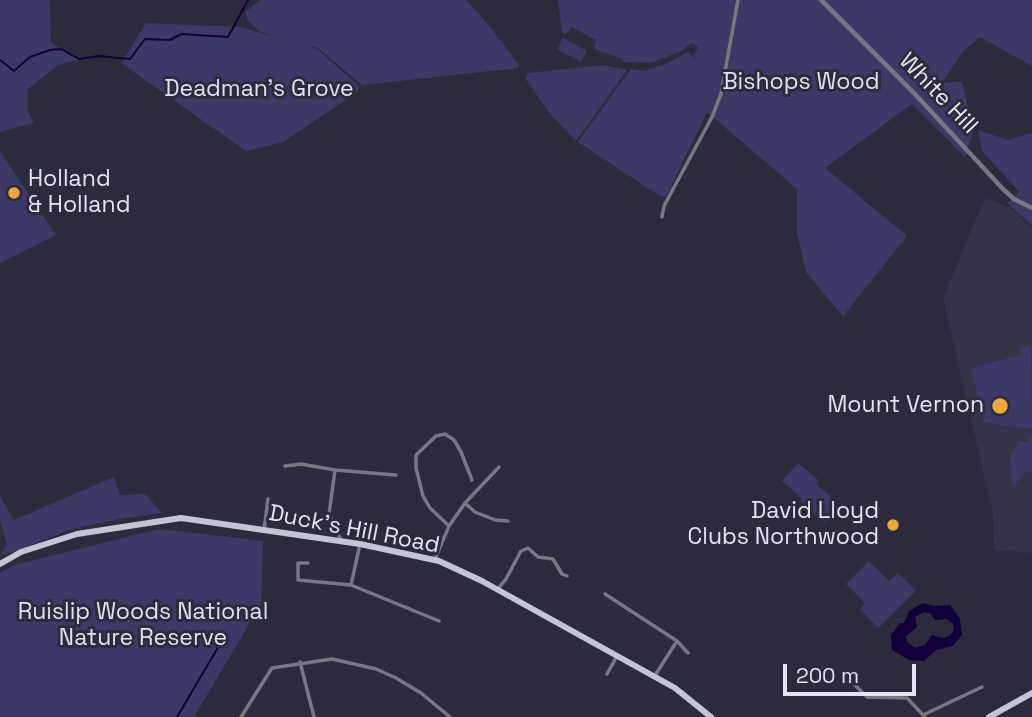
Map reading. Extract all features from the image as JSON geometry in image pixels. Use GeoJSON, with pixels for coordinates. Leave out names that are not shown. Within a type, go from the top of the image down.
{"type":"FeatureCollection","features":[{"type":"Feature","properties":{"kind":"main road","name":"Duck's Hill Road"},"geometry":{"type":"LineString","coordinates":[[0,564],[21,552],[77,534],[181,518],[360,544],[435,561],[497,590],[675,688],[710,717]]}},
{"type":"Feature","properties":{"kind":"main road"},"geometry":{"type":"LineString","coordinates":[[989,717],[1032,693]]}},
{"type":"Feature","properties":{"kind":"street"},"geometry":{"type":"LineString","coordinates":[[662,217],[664,206],[721,94],[738,0]]}},
{"type":"Feature","properties":{"kind":"street","name":"White Hill"},"geometry":{"type":"LineString","coordinates":[[821,0],[914,93],[1003,189],[1014,199],[1032,208]]}},
{"type":"Feature","properties":{"kind":"street"},"geometry":{"type":"LineString","coordinates":[[449,526],[430,508],[423,496],[416,468],[416,455],[436,436],[445,434],[454,440],[472,480]]}},
{"type":"Feature","properties":{"kind":"street"},"geometry":{"type":"LineString","coordinates":[[285,466],[301,464],[396,475]]}},
{"type":"Feature","properties":{"kind":"street"},"geometry":{"type":"LineString","coordinates":[[435,561],[449,526],[465,503],[499,467]]}},
{"type":"Feature","properties":{"kind":"street"},"geometry":{"type":"LineString","coordinates":[[335,470],[329,514],[341,541]]}},
{"type":"Feature","properties":{"kind":"street"},"geometry":{"type":"LineString","coordinates":[[264,530],[268,499]]}},
{"type":"Feature","properties":{"kind":"street"},"geometry":{"type":"LineString","coordinates":[[465,503],[475,512],[495,520],[508,521]]}},
{"type":"Feature","properties":{"kind":"street"},"geometry":{"type":"LineString","coordinates":[[351,585],[360,544]]}},
{"type":"Feature","properties":{"kind":"street"},"geometry":{"type":"LineString","coordinates":[[497,590],[521,551],[528,548],[538,557],[553,559],[562,574],[567,576]]}},
{"type":"Feature","properties":{"kind":"street"},"geometry":{"type":"LineString","coordinates":[[308,563],[298,563],[298,580],[351,585],[439,621]]}},
{"type":"Feature","properties":{"kind":"street"},"geometry":{"type":"LineString","coordinates":[[605,594],[677,641],[688,653]]}},
{"type":"Feature","properties":{"kind":"street"},"geometry":{"type":"LineString","coordinates":[[654,677],[677,641]]}},
{"type":"Feature","properties":{"kind":"street"},"geometry":{"type":"LineString","coordinates":[[607,674],[617,656]]}},
{"type":"Feature","properties":{"kind":"street"},"geometry":{"type":"LineString","coordinates":[[241,717],[272,668],[332,659],[376,669],[421,693],[450,717]]}},
{"type":"Feature","properties":{"kind":"street"},"geometry":{"type":"LineString","coordinates":[[300,662],[314,717]]}},
{"type":"Feature","properties":{"kind":"street"},"geometry":{"type":"LineString","coordinates":[[851,681],[867,697],[906,698],[924,716],[982,687]]}},
{"type":"Feature","properties":{"kind":"shaded area","name":"Mount Vernon"},"geometry":{"type":"Polygon","coordinates":[[[985,198],[1010,208],[1032,228],[1032,553],[994,550],[993,514],[943,298],[985,198]]]}},
{"type":"Feature","properties":{"kind":"shaded area"},"geometry":{"type":"Polygon","coordinates":[[[923,603],[934,606],[950,605],[960,619],[962,635],[953,646],[936,650],[924,661],[909,660],[892,650],[891,635],[900,623],[904,623],[909,611],[923,603]],[[924,612],[915,617],[917,627],[906,636],[907,642],[915,648],[925,645],[932,635],[943,638],[954,630],[953,624],[947,619],[935,620],[930,613],[924,612]]]}},
{"type":"Feature","properties":{"kind":"green space"},"geometry":{"type":"Polygon","coordinates":[[[0,0],[50,0],[51,43],[79,59],[57,66],[27,90],[28,112],[34,123],[0,132],[0,0]]]}},
{"type":"Feature","properties":{"kind":"green space","name":"Deadman's Grove"},"geometry":{"type":"Polygon","coordinates":[[[261,0],[466,0],[519,65],[518,68],[362,85],[318,48],[306,45],[317,49],[359,86],[356,93],[283,142],[246,151],[121,63],[146,23],[240,27],[276,37],[259,31],[247,19],[245,12],[261,0]]]}},
{"type":"Feature","properties":{"kind":"green space","name":"Bishops Wood"},"geometry":{"type":"Polygon","coordinates":[[[558,0],[1032,0],[1032,66],[980,37],[963,51],[942,83],[962,82],[974,131],[965,157],[912,104],[825,168],[907,236],[843,316],[806,272],[797,233],[797,189],[707,112],[666,197],[660,196],[578,142],[631,69],[645,71],[670,62],[687,52],[704,64],[694,56],[698,47],[692,43],[681,51],[651,63],[622,62],[623,59],[594,49],[596,40],[572,27],[566,34],[562,32],[558,0]]]}},
{"type":"Feature","properties":{"kind":"green space"},"geometry":{"type":"Polygon","coordinates":[[[563,38],[587,51],[581,62],[557,49],[563,38]]]}},
{"type":"Feature","properties":{"kind":"green space"},"geometry":{"type":"Polygon","coordinates":[[[603,65],[627,70],[576,141],[551,115],[525,78],[528,73],[603,65]]]}},
{"type":"Feature","properties":{"kind":"green space"},"geometry":{"type":"Polygon","coordinates":[[[978,130],[1008,140],[1032,133],[1032,225],[1007,203],[1020,192],[982,151],[978,130]]]}},
{"type":"Feature","properties":{"kind":"green space","name":"Holland & Holland"},"geometry":{"type":"Polygon","coordinates":[[[0,151],[56,235],[0,263],[0,151]]]}},
{"type":"Feature","properties":{"kind":"green space"},"geometry":{"type":"Polygon","coordinates":[[[1031,346],[1032,429],[984,422],[971,368],[1021,355],[1020,348],[1031,346]]]}},
{"type":"Feature","properties":{"kind":"green space"},"geometry":{"type":"Polygon","coordinates":[[[1029,437],[1032,438],[1032,471],[1024,473],[1014,486],[1010,455],[1018,442],[1029,442],[1029,437]]]}},
{"type":"Feature","properties":{"kind":"green space"},"geometry":{"type":"Polygon","coordinates":[[[798,463],[818,480],[816,484],[840,505],[825,523],[782,481],[798,463]]]}},
{"type":"Feature","properties":{"kind":"green space"},"geometry":{"type":"Polygon","coordinates":[[[114,477],[120,495],[146,494],[161,513],[69,530],[0,555],[7,544],[0,521],[0,496],[14,520],[114,477]]]}},
{"type":"Feature","properties":{"kind":"green space","name":"Ruislip Woods National Nature Reserve"},"geometry":{"type":"Polygon","coordinates":[[[159,529],[263,541],[261,604],[194,717],[0,717],[0,573],[14,565],[159,529]]]}},
{"type":"Feature","properties":{"kind":"green space"},"geometry":{"type":"Polygon","coordinates":[[[869,561],[889,581],[898,573],[916,591],[878,628],[860,609],[865,603],[846,584],[869,561]]]}},
{"type":"Feature","properties":{"kind":"waterway"},"geometry":{"type":"LineString","coordinates":[[0,60],[14,71],[30,57],[50,50],[61,49],[79,59],[99,56],[130,59],[145,39],[170,40],[181,34],[228,37],[248,0]]}},
{"type":"Feature","properties":{"kind":"waterway"},"geometry":{"type":"LineString","coordinates":[[177,717],[223,639]]}},
{"type":"Feature","properties":{"kind":"place","name":"Holland & Holland"},"geometry":{"type":"Point","coordinates":[14,193]}},
{"type":"Feature","properties":{"kind":"place","name":"Mount Vernon"},"geometry":{"type":"Point","coordinates":[1000,406]}},
{"type":"Feature","properties":{"kind":"place","name":"David Lloyd Clubs Northwood"},"geometry":{"type":"Point","coordinates":[893,525]}}]}
